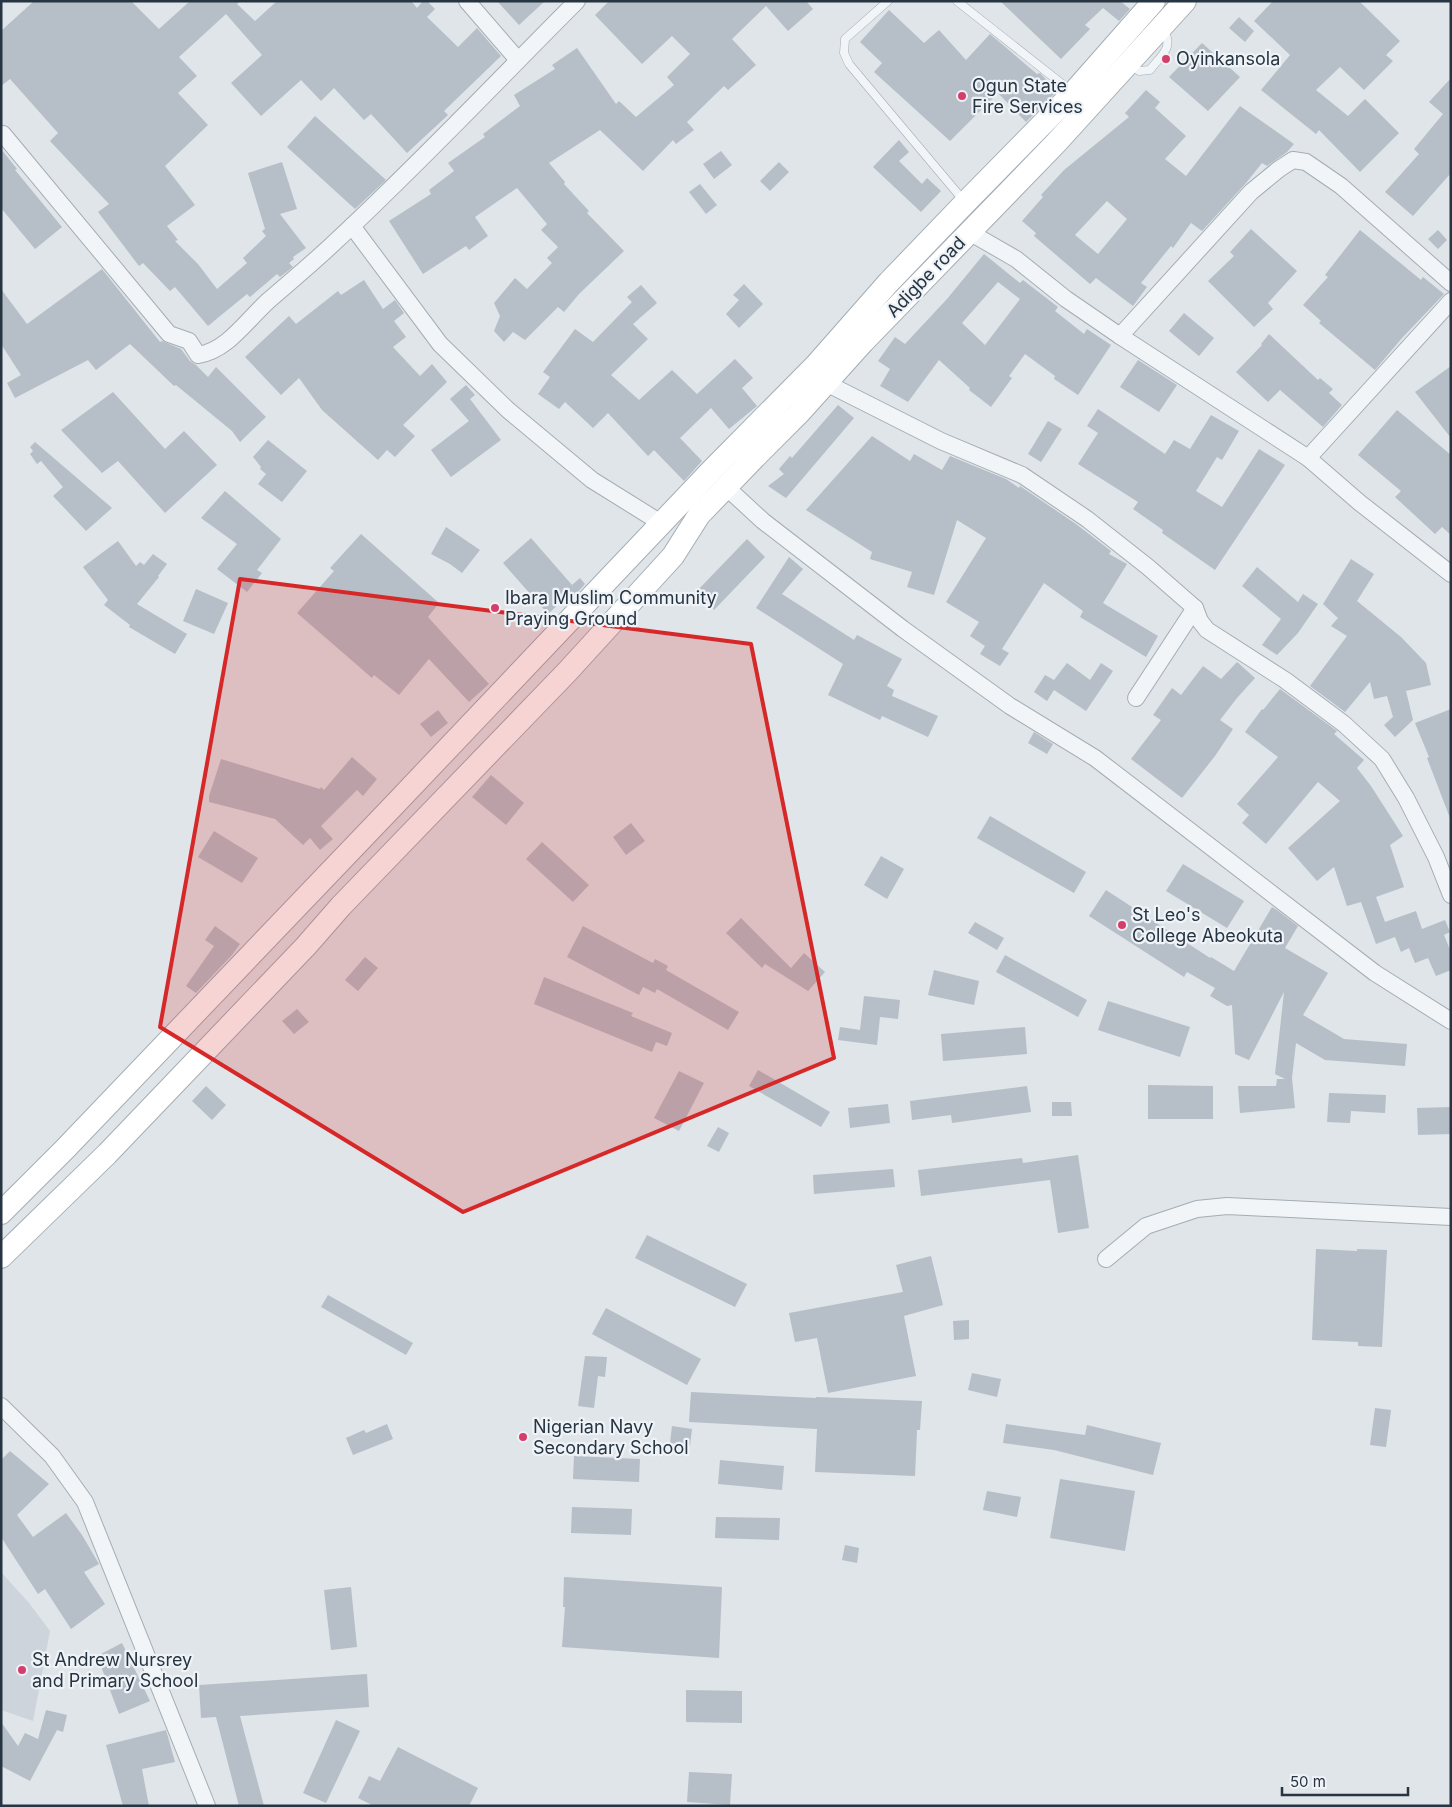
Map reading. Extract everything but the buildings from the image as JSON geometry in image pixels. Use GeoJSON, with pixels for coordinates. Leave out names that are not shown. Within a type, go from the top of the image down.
{"type":"FeatureCollection","features":[{"type":"Feature","properties":{"kind":"main road"},"geometry":{"type":"LineString","coordinates":[[1,1213],[65,1149],[398,802],[660,523],[816,364],[889,282],[1073,93],[1154,1]]}},
{"type":"Feature","properties":{"kind":"main road","name":"Adigbe road"},"geometry":{"type":"LineString","coordinates":[[1,1257],[107,1154],[306,946],[341,906],[567,672],[673,556],[699,515],[800,412],[863,342],[1056,143],[1185,1]]}},
{"type":"Feature","properties":{"kind":"street"},"geometry":{"type":"LineString","coordinates":[[466,1],[518,60]]}},
{"type":"Feature","properties":{"kind":"street"},"geometry":{"type":"LineString","coordinates":[[3,134],[169,334],[189,342],[198,355],[207,354],[220,348],[260,308],[352,226],[577,1]]}},
{"type":"Feature","properties":{"kind":"street"},"geometry":{"type":"LineString","coordinates":[[1120,336],[1250,192],[1293,160],[1306,162],[1341,186],[1451,283]]}},
{"type":"Feature","properties":{"kind":"street"},"geometry":{"type":"LineString","coordinates":[[352,226],[440,344],[508,410],[592,480],[660,523]]}},
{"type":"Feature","properties":{"kind":"street"},"geometry":{"type":"LineString","coordinates":[[969,232],[1016,259],[1066,299],[1120,336],[1308,458],[1360,503],[1451,574]]}},
{"type":"Feature","properties":{"kind":"street"},"geometry":{"type":"LineString","coordinates":[[1308,458],[1451,302]]}},
{"type":"Feature","properties":{"kind":"street"},"geometry":{"type":"LineString","coordinates":[[826,383],[941,441],[1022,475],[1087,519],[1148,567],[1195,608],[1200,621],[1207,630],[1284,680],[1337,718],[1382,759],[1406,798],[1436,857],[1451,895]]}},
{"type":"Feature","properties":{"kind":"street"},"geometry":{"type":"LineString","coordinates":[[726,487],[763,521],[903,629],[1010,706],[1095,758],[1375,974],[1451,1021]]}},
{"type":"Feature","properties":{"kind":"street"},"geometry":{"type":"LineString","coordinates":[[1136,698],[1195,608]]}},
{"type":"Feature","properties":{"kind":"street"},"geometry":{"type":"LineString","coordinates":[[1106,1259],[1146,1226],[1197,1209],[1227,1206],[1451,1217]]}},
{"type":"Feature","properties":{"kind":"street"},"geometry":{"type":"LineString","coordinates":[[1,1406],[52,1456],[85,1502],[207,1806]]}},
{"type":"Feature","properties":{"kind":"lane"},"geometry":{"type":"LineString","coordinates":[[888,1],[845,39],[844,53],[849,64],[965,203]]}},
{"type":"Feature","properties":{"kind":"lane"},"geometry":{"type":"LineString","coordinates":[[957,1],[1073,93]]}},
{"type":"Feature","properties":{"kind":"highlighted area"},"geometry":{"type":"Polygon","coordinates":[[[240,579],[751,644],[834,1058],[463,1212],[160,1027],[240,579]]]}},
{"type":"Feature","properties":{"kind":"shaded area","name":"St Andrew Nursrey and Primary School"},"geometry":{"type":"Polygon","coordinates":[[[1,1572],[29,1603],[50,1631],[33,1721],[1,1710],[1,1572]]]}},
{"type":"Feature","properties":{"kind":"place","name":"Oyinkansola"},"geometry":{"type":"Point","coordinates":[1166,59]}},
{"type":"Feature","properties":{"kind":"place","name":"Ogun State Fire Services"},"geometry":{"type":"Point","coordinates":[962,96]}},
{"type":"Feature","properties":{"kind":"place","name":"Ibara Muslim Community Praying Ground"},"geometry":{"type":"Point","coordinates":[495,608]}},
{"type":"Feature","properties":{"kind":"place","name":"St Leo's College Abeokuta"},"geometry":{"type":"Point","coordinates":[1122,925]}},
{"type":"Feature","properties":{"kind":"place","name":"Nigerian Navy Secondary School"},"geometry":{"type":"Point","coordinates":[523,1437]}},
{"type":"Feature","properties":{"kind":"place","name":"St Andrew Nursrey and Primary School"},"geometry":{"type":"Point","coordinates":[22,1670]}}]}
